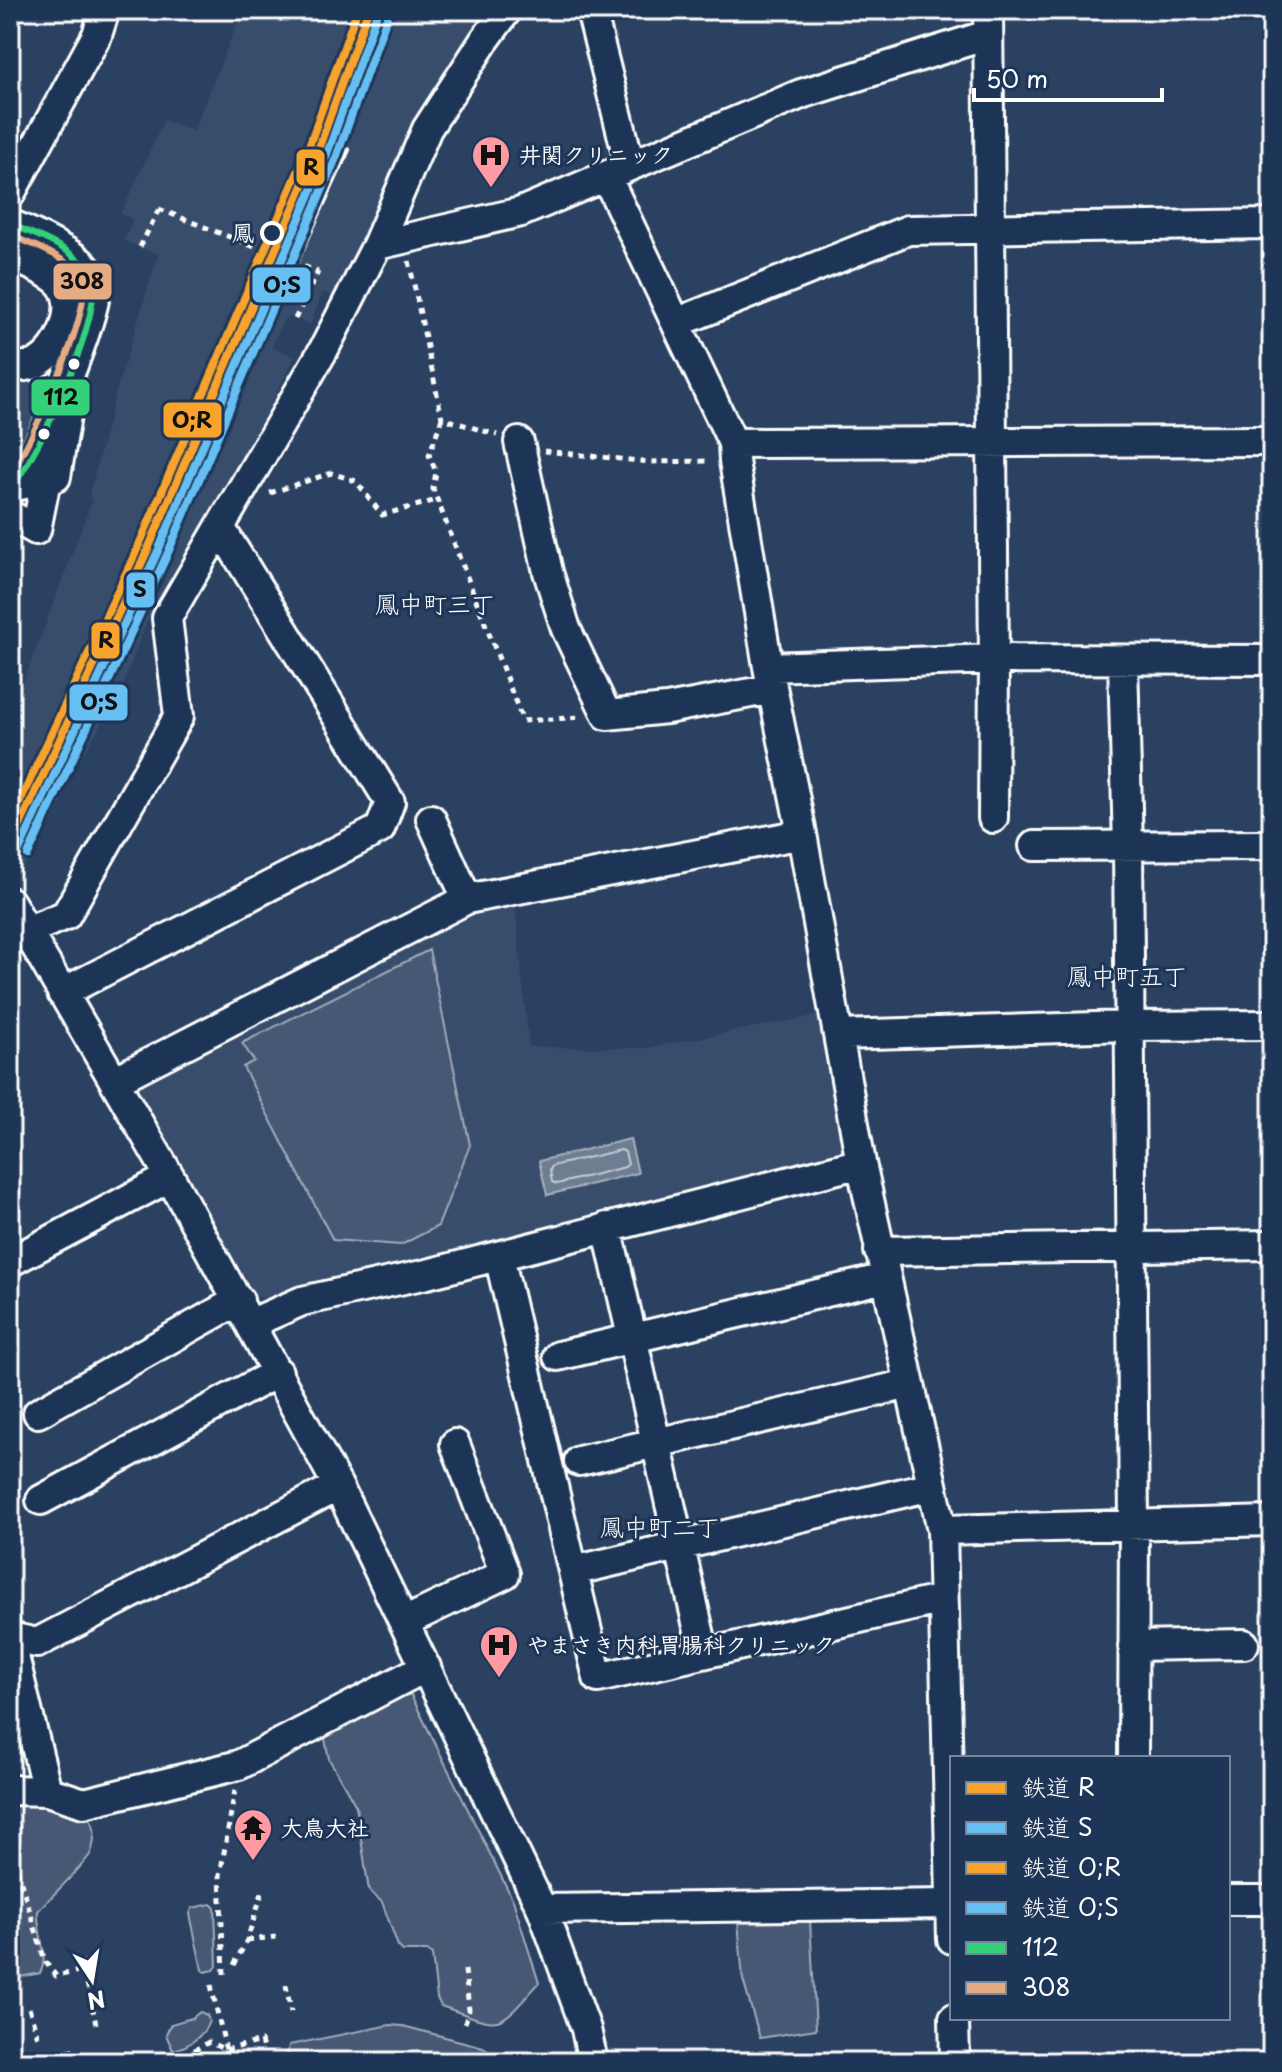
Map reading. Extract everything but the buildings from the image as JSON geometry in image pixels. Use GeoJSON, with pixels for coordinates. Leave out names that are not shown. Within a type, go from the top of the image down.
{"type":"FeatureCollection","features":[{"type":"Feature","properties":{"kind":"street"},"geometry":{"type":"LineString","coordinates":[[10,194],[90,48],[105,10]]}},
{"type":"Feature","properties":{"kind":"street"},"geometry":{"type":"LineString","coordinates":[[26,931],[66,915],[179,716],[167,618],[324,349],[391,243],[427,129],[507,10]]}},
{"type":"Feature","properties":{"kind":"street"},"geometry":{"type":"LineString","coordinates":[[591,10],[618,170],[676,323],[734,452],[770,678],[802,834],[861,1163],[942,1530],[950,1836]]}},
{"type":"Feature","properties":{"kind":"street"},"geometry":{"type":"LineString","coordinates":[[391,243],[521,212],[801,94],[988,22],[993,818]]}},
{"type":"Feature","properties":{"kind":"street"},"geometry":{"type":"LineString","coordinates":[[10,224],[81,261],[96,291]]}},
{"type":"Feature","properties":{"kind":"street"},"geometry":{"type":"LineString","coordinates":[[676,323],[908,230],[1272,224]]}},
{"type":"Feature","properties":{"kind":"street"},"geometry":{"type":"LineString","coordinates":[[10,367],[35,364],[59,342],[79,342],[101,329],[109,286],[94,254],[71,238],[52,245]]}},
{"type":"Feature","properties":{"kind":"street"},"geometry":{"type":"LineString","coordinates":[[10,244],[14,256],[59,282],[68,299],[79,342],[77,408],[69,410]]}},
{"type":"Feature","properties":{"kind":"street"},"geometry":{"type":"LineString","coordinates":[[13,488],[39,440],[79,342],[96,291],[99,263]]}},
{"type":"Feature","properties":{"kind":"street"},"geometry":{"type":"LineString","coordinates":[[10,359],[51,339],[79,342]]}},
{"type":"Feature","properties":{"kind":"street"},"geometry":{"type":"LineString","coordinates":[[13,488],[56,477],[79,342]]}},
{"type":"Feature","properties":{"kind":"street"},"geometry":{"type":"LineString","coordinates":[[10,515],[36,530],[46,479],[39,440]]}},
{"type":"Feature","properties":{"kind":"street"},"geometry":{"type":"LineString","coordinates":[[734,452],[993,443],[1272,441]]}},
{"type":"Feature","properties":{"kind":"street"},"geometry":{"type":"LineString","coordinates":[[519,442],[548,572],[566,629],[607,715],[667,709],[770,678],[994,659],[1272,660]]}},
{"type":"Feature","properties":{"kind":"street"},"geometry":{"type":"LineString","coordinates":[[62,993],[380,829],[390,802],[220,527]]}},
{"type":"Feature","properties":{"kind":"street"},"geometry":{"type":"LineString","coordinates":[[1123,661],[1128,847],[1133,1756]]}},
{"type":"Feature","properties":{"kind":"street"},"geometry":{"type":"LineString","coordinates":[[431,819],[467,899]]}},
{"type":"Feature","properties":{"kind":"street"},"geometry":{"type":"LineString","coordinates":[[114,1081],[467,899],[802,834]]}},
{"type":"Feature","properties":{"kind":"street"},"geometry":{"type":"LineString","coordinates":[[1034,846],[1272,845]]}},
{"type":"Feature","properties":{"kind":"street"},"geometry":{"type":"LineString","coordinates":[[10,902],[170,1177],[338,1486],[542,1909],[586,2029],[593,2062]]}},
{"type":"Feature","properties":{"kind":"street"},"geometry":{"type":"LineString","coordinates":[[839,1035],[1272,1025]]}},
{"type":"Feature","properties":{"kind":"street"},"geometry":{"type":"LineString","coordinates":[[38,1413],[245,1311],[427,1274],[861,1163]]}},
{"type":"Feature","properties":{"kind":"street"},"geometry":{"type":"LineString","coordinates":[[10,1262],[170,1177]]}},
{"type":"Feature","properties":{"kind":"street"},"geometry":{"type":"LineString","coordinates":[[607,1227],[704,1653]]}},
{"type":"Feature","properties":{"kind":"street"},"geometry":{"type":"LineString","coordinates":[[558,1356],[632,1338],[882,1265],[1131,1248],[1272,1245]]}},
{"type":"Feature","properties":{"kind":"street"},"geometry":{"type":"LineString","coordinates":[[499,1256],[598,1678],[943,1599]]}},
{"type":"Feature","properties":{"kind":"street"},"geometry":{"type":"LineString","coordinates":[[41,1500],[278,1372]]}},
{"type":"Feature","properties":{"kind":"street"},"geometry":{"type":"LineString","coordinates":[[579,1461],[909,1384]]}},
{"type":"Feature","properties":{"kind":"street"},"geometry":{"type":"LineString","coordinates":[[404,1622],[505,1574],[455,1444]]}},
{"type":"Feature","properties":{"kind":"street"},"geometry":{"type":"LineString","coordinates":[[47,1791],[10,1639],[37,1643],[338,1486]]}},
{"type":"Feature","properties":{"kind":"street"},"geometry":{"type":"LineString","coordinates":[[573,1571],[932,1486]]}},
{"type":"Feature","properties":{"kind":"street"},"geometry":{"type":"LineString","coordinates":[[942,1530],[1272,1521]]}},
{"type":"Feature","properties":{"kind":"street"},"geometry":{"type":"LineString","coordinates":[[1133,1646],[1244,1644]]}},
{"type":"Feature","properties":{"kind":"street"},"geometry":{"type":"LineString","coordinates":[[10,1790],[47,1791],[84,1803],[239,1765],[426,1667]]}},
{"type":"Feature","properties":{"kind":"street"},"geometry":{"type":"LineString","coordinates":[[1230,1900],[1272,1900]]}},
{"type":"Feature","properties":{"kind":"street"},"geometry":{"type":"LineString","coordinates":[[542,1909],[950,1904]]}},
{"type":"Feature","properties":{"kind":"street"},"geometry":{"type":"LineString","coordinates":[[954,2020],[955,2062]]}},
{"type":"Feature","properties":{"kind":"path"},"geometry":{"type":"LineString","coordinates":[[140,247],[159,209],[318,272],[295,319]]}},
{"type":"Feature","properties":{"kind":"path"},"geometry":{"type":"LineString","coordinates":[[391,243],[442,418],[429,455],[436,472],[433,489],[523,721],[607,715]]}},
{"type":"Feature","properties":{"kind":"path"},"geometry":{"type":"LineString","coordinates":[[442,418],[546,451],[649,462],[734,452]]}},
{"type":"Feature","properties":{"kind":"path"},"geometry":{"type":"LineString","coordinates":[[242,489],[260,496],[331,473],[356,481],[382,515],[437,500]]}},
{"type":"Feature","properties":{"kind":"path"},"geometry":{"type":"LineString","coordinates":[[224,1974],[220,1875],[239,1765]]}},
{"type":"Feature","properties":{"kind":"path"},"geometry":{"type":"LineString","coordinates":[[10,1861],[16,1866],[45,1961],[56,1976],[84,1970]]}},
{"type":"Feature","properties":{"kind":"path"},"geometry":{"type":"LineString","coordinates":[[234,1965],[247,1940],[263,1890]]}},
{"type":"Feature","properties":{"kind":"path"},"geometry":{"type":"LineString","coordinates":[[247,1940],[276,1937]]}},
{"type":"Feature","properties":{"kind":"path"},"geometry":{"type":"LineString","coordinates":[[82,1960],[96,2024]]}},
{"type":"Feature","properties":{"kind":"path"},"geometry":{"type":"LineString","coordinates":[[465,1970],[469,2010],[465,2023]]}},
{"type":"Feature","properties":{"kind":"path"},"geometry":{"type":"LineString","coordinates":[[211,1985],[226,2050],[233,2062]]}},
{"type":"Feature","properties":{"kind":"path"},"geometry":{"type":"LineString","coordinates":[[286,1985],[291,2012]]}},
{"type":"Feature","properties":{"kind":"path"},"geometry":{"type":"LineString","coordinates":[[29,2008],[39,2041]]}},
{"type":"Feature","properties":{"kind":"path"},"geometry":{"type":"LineString","coordinates":[[173,2062],[209,2042],[226,2050],[261,2041],[263,2049]]}},
{"type":"Feature","properties":{"kind":"shaded area"},"geometry":{"type":"Polygon","coordinates":[[[243,10],[492,10],[334,296],[323,292],[310,324],[290,316],[283,320],[272,347],[295,357],[216,511],[192,540],[147,621],[120,692],[58,797],[62,802],[34,853],[13,879],[10,872],[10,718],[92,501],[89,495],[116,392],[159,252],[154,253],[124,241],[133,219],[121,214],[164,120],[193,131],[243,10]]]}},
{"type":"Feature","properties":{"kind":"shaded area"},"geometry":{"type":"Polygon","coordinates":[[[10,378],[34,381],[47,402],[10,479],[10,378]]]}},
{"type":"Feature","properties":{"kind":"shaded area"},"geometry":{"type":"Polygon","coordinates":[[[514,895],[529,1047],[648,1048],[824,1014],[850,1142],[840,1158],[377,1272],[302,1287],[264,1300],[256,1295],[125,1084],[480,904],[514,895]]]}},
{"type":"Feature","properties":{"kind":"shaded area"},"geometry":{"type":"Polygon","coordinates":[[[429,950],[470,1145],[438,1226],[401,1245],[333,1240],[243,1067],[254,1061],[242,1043],[429,950]]]}},
{"type":"Feature","properties":{"kind":"shaded area"},"geometry":{"type":"Polygon","coordinates":[[[399,1693],[411,1695],[513,1900],[539,1983],[513,2011],[496,2021],[441,2006],[437,1998],[432,1955],[427,1951],[403,1951],[398,1946],[382,1902],[369,1891],[356,1806],[329,1759],[324,1734],[399,1693]]]}},
{"type":"Feature","properties":{"kind":"shaded area"},"geometry":{"type":"Polygon","coordinates":[[[10,1799],[50,1802],[77,1809],[93,1825],[94,1838],[89,1856],[38,1911],[44,1959],[40,1973],[10,1979],[10,1799]]]}},
{"type":"Feature","properties":{"kind":"shaded area"},"geometry":{"type":"Polygon","coordinates":[[[211,1904],[215,1908],[217,1966],[205,1972],[202,1970],[190,1914],[192,1908],[211,1904]]]}},
{"type":"Feature","properties":{"kind":"shaded area"},"geometry":{"type":"Polygon","coordinates":[[[738,1921],[810,1921],[816,2029],[760,2038],[743,1980],[738,1921]]]}},
{"type":"Feature","properties":{"kind":"shaded area"},"geometry":{"type":"Polygon","coordinates":[[[200,2012],[207,2015],[209,2021],[203,2031],[190,2043],[173,2050],[166,2035],[171,2024],[192,2018],[200,2012]]]}},
{"type":"Feature","properties":{"kind":"shaded area"},"geometry":{"type":"Polygon","coordinates":[[[390,2025],[483,2047],[504,2062],[285,2062],[289,2045],[390,2025]]]}},
{"type":"Feature","properties":{"kind":"water"},"geometry":{"type":"Polygon","coordinates":[[[630,1139],[638,1173],[547,1195],[539,1161],[630,1139]]]}},
{"type":"Feature","properties":{"kind":"railway"},"geometry":{"type":"LineString","coordinates":[[21,824],[116,652],[348,150]]}},
{"type":"Feature","properties":{"kind":"rail line","name":"O;R"},"geometry":{"type":"LineString","coordinates":[[10,823],[140,543],[309,146],[357,10]]}},
{"type":"Feature","properties":{"kind":"rail line","name":"R"},"geometry":{"type":"LineString","coordinates":[[10,847],[149,547],[318,150],[368,10]]}},
{"type":"Feature","properties":{"kind":"rail line","name":"S"},"geometry":{"type":"LineString","coordinates":[[19,851],[158,551],[327,154],[377,13]]}},
{"type":"Feature","properties":{"kind":"rail line","name":"O;S"},"geometry":{"type":"LineString","coordinates":[[28,855],[167,555],[336,158],[387,17]]}},
{"type":"Feature","properties":{"kind":"transit line","name":"112"},"geometry":{"type":"LineString","coordinates":[[10,224],[55,244],[76,258],[91,276],[93,294],[89,320],[66,385],[36,449],[10,489]]}},
{"type":"Feature","properties":{"kind":"transit line","name":"308"},"geometry":{"type":"LineString","coordinates":[[10,235],[69,265],[82,280],[83,295],[79,318],[58,377],[31,437],[10,474]]}},
{"type":"Feature","properties":{"kind":"place","name":"井関クリニック"},"geometry":{"type":"Point","coordinates":[491,189]}},
{"type":"Feature","properties":{"kind":"place","name":"鳳"},"geometry":{"type":"Point","coordinates":[272,233]}},
{"type":"Feature","properties":{"kind":"place","name":"やまさき内科胃腸科クリニック"},"geometry":{"type":"Point","coordinates":[499,1679]}},
{"type":"Feature","properties":{"kind":"place","name":"大鳥大社"},"geometry":{"type":"Point","coordinates":[253,1862]}},
{"type":"Feature","properties":{"kind":"district","name":"鳳中町三丁"},"geometry":{"type":"Point","coordinates":[435,605]}},
{"type":"Feature","properties":{"kind":"district","name":"鳳中町五丁"},"geometry":{"type":"Point","coordinates":[1127,977]}},
{"type":"Feature","properties":{"kind":"district","name":"鳳中町二丁"},"geometry":{"type":"Point","coordinates":[660,1528]}}]}
